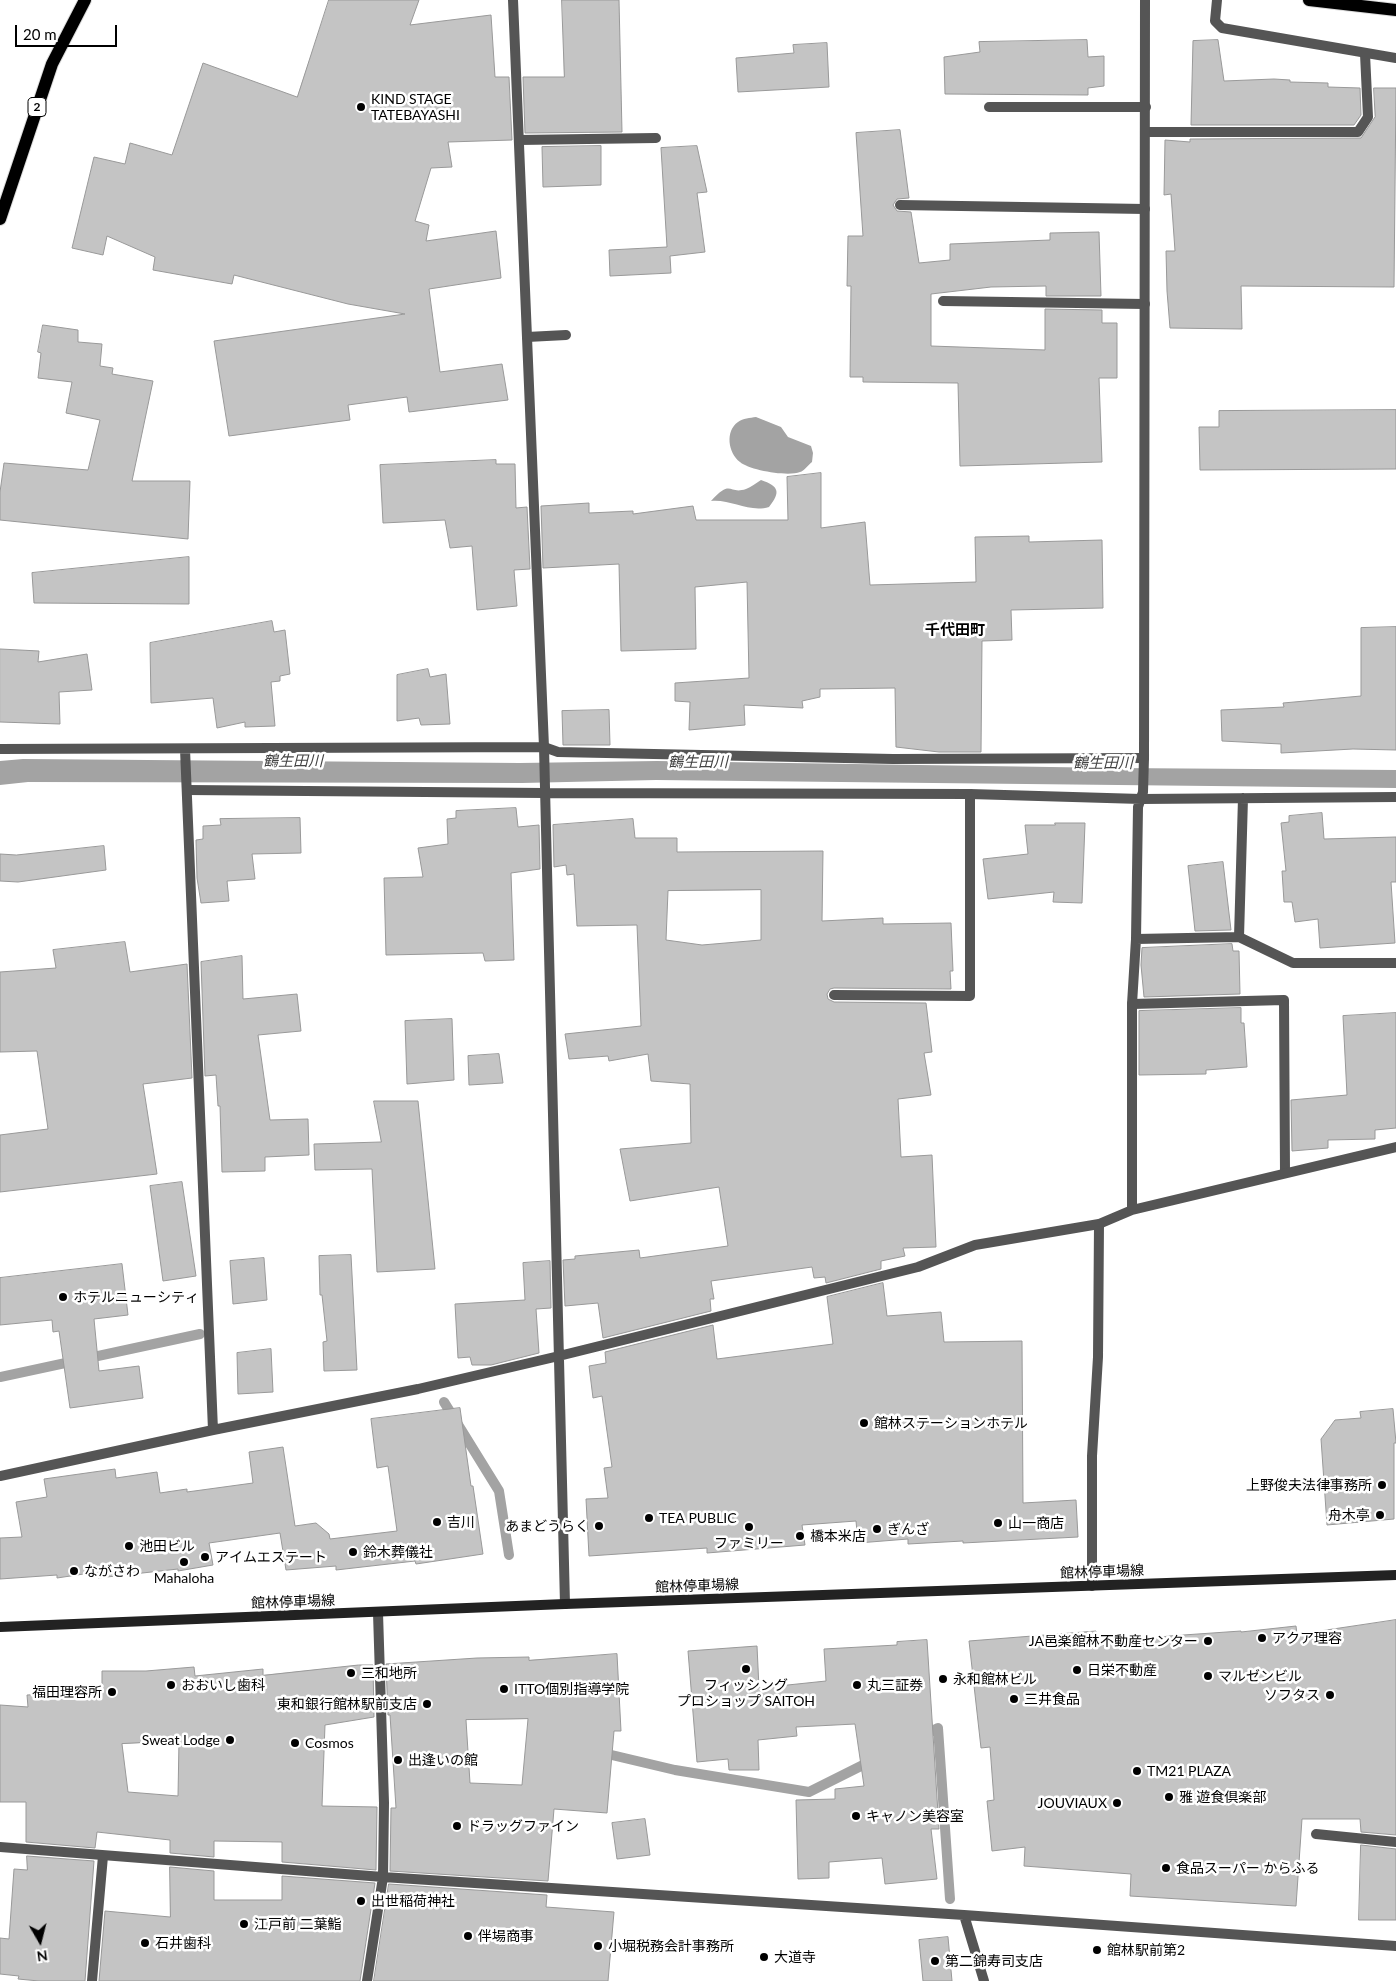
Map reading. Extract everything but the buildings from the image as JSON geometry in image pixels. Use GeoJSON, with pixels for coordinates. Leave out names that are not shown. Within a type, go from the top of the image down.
{"type":"FeatureCollection","features":[{"type":"Feature","properties":{"kind":"main road","name":"2"},"geometry":{"type":"LineString","coordinates":[[0,219],[52,64],[84,0]]}},
{"type":"Feature","properties":{"kind":"main road"},"geometry":{"type":"LineString","coordinates":[[1309,0],[1396,10]]}},
{"type":"Feature","properties":{"kind":"main road","name":"館林停車場線"},"geometry":{"type":"LineString","coordinates":[[0,1627],[565,1604],[1396,1575]]}},
{"type":"Feature","properties":{"kind":"street"},"geometry":{"type":"LineString","coordinates":[[513,0],[544,748],[565,1604]]}},
{"type":"Feature","properties":{"kind":"street"},"geometry":{"type":"LineString","coordinates":[[1132,1210],[1132,1004],[1136,939],[1138,807],[1142,795],[1144,761],[1145,0]]}},
{"type":"Feature","properties":{"kind":"street"},"geometry":{"type":"LineString","coordinates":[[1217,0],[1216,21],[1222,28],[1396,58]]}},
{"type":"Feature","properties":{"kind":"street"},"geometry":{"type":"LineString","coordinates":[[1145,132],[1358,132],[1368,117],[1365,54]]}},
{"type":"Feature","properties":{"kind":"street"},"geometry":{"type":"LineString","coordinates":[[988,107],[1146,107]]}},
{"type":"Feature","properties":{"kind":"street"},"geometry":{"type":"LineString","coordinates":[[519,140],[656,138]]}},
{"type":"Feature","properties":{"kind":"street"},"geometry":{"type":"LineString","coordinates":[[900,205],[1145,209]]}},
{"type":"Feature","properties":{"kind":"street"},"geometry":{"type":"LineString","coordinates":[[943,301],[1145,304]]}},
{"type":"Feature","properties":{"kind":"street"},"geometry":{"type":"LineString","coordinates":[[527,337],[566,335]]}},
{"type":"Feature","properties":{"kind":"street"},"geometry":{"type":"LineString","coordinates":[[0,749],[185,754],[544,748],[558,752],[893,759],[1144,761]]}},
{"type":"Feature","properties":{"kind":"street"},"geometry":{"type":"LineString","coordinates":[[185,754],[214,1430]]}},
{"type":"Feature","properties":{"kind":"street"},"geometry":{"type":"LineString","coordinates":[[187,787],[1142,795],[1243,798],[1396,797]]}},
{"type":"Feature","properties":{"kind":"street"},"geometry":{"type":"LineString","coordinates":[[834,995],[970,996],[970,794]]}},
{"type":"Feature","properties":{"kind":"street"},"geometry":{"type":"LineString","coordinates":[[1239,937],[1243,798]]}},
{"type":"Feature","properties":{"kind":"street"},"geometry":{"type":"LineString","coordinates":[[1136,939],[1239,937],[1293,963],[1396,963]]}},
{"type":"Feature","properties":{"kind":"street"},"geometry":{"type":"LineString","coordinates":[[1132,1004],[1284,1000],[1285,1173]]}},
{"type":"Feature","properties":{"kind":"street"},"geometry":{"type":"LineString","coordinates":[[0,1476],[418,1389],[918,1267],[975,1245],[1099,1224],[1132,1210],[1396,1147]]}},
{"type":"Feature","properties":{"kind":"street"},"geometry":{"type":"LineString","coordinates":[[1092,1586],[1092,1456],[1098,1357],[1099,1224]]}},
{"type":"Feature","properties":{"kind":"street"},"geometry":{"type":"LineString","coordinates":[[367,1981],[383,1878],[384,1803],[378,1613]]}},
{"type":"Feature","properties":{"kind":"street"},"geometry":{"type":"LineString","coordinates":[[1316,1834],[1396,1842]]}},
{"type":"Feature","properties":{"kind":"street"},"geometry":{"type":"LineString","coordinates":[[0,1847],[383,1878],[964,1915],[1396,1946]]}},
{"type":"Feature","properties":{"kind":"street"},"geometry":{"type":"LineString","coordinates":[[92,1981],[102,1856]]}},
{"type":"Feature","properties":{"kind":"street"},"geometry":{"type":"LineString","coordinates":[[964,1915],[984,1981]]}},
{"type":"Feature","properties":{"kind":"water"},"geometry":{"type":"Polygon","coordinates":[[[756,417],[781,427],[788,437],[811,446],[813,453],[812,462],[802,471],[787,474],[751,468],[740,462],[731,448],[731,431],[740,421],[756,417]]]}},
{"type":"Feature","properties":{"kind":"water"},"geometry":{"type":"Polygon","coordinates":[[[761,480],[775,487],[776,490],[775,497],[769,507],[754,508],[711,501],[723,490],[746,489],[761,480]]]}},
{"type":"Feature","properties":{"kind":"water","name":"鶴生田川"},"geometry":{"type":"Polygon","coordinates":[[[23,759],[520,763],[657,761],[1396,770],[1396,788],[656,780],[522,783],[28,782],[0,785],[0,761],[23,759]]]}},
{"type":"Feature","properties":{"kind":"waterway"},"geometry":{"type":"LineString","coordinates":[[0,1377],[200,1334]]}},
{"type":"Feature","properties":{"kind":"waterway"},"geometry":{"type":"LineString","coordinates":[[444,1402],[499,1491],[509,1555]]}},
{"type":"Feature","properties":{"kind":"waterway"},"geometry":{"type":"LineString","coordinates":[[922,1736],[938,1728],[950,1899]]}},
{"type":"Feature","properties":{"kind":"waterway"},"geometry":{"type":"LineString","coordinates":[[599,1752],[675,1770],[809,1792],[873,1760]]}},
{"type":"Feature","properties":{"kind":"place","name":"KIND STAGE TATEBAYASHI"},"geometry":{"type":"Point","coordinates":[361,107]}},
{"type":"Feature","properties":{"kind":"place","name":"ホテルニューシティ"},"geometry":{"type":"Point","coordinates":[63,1297]}},
{"type":"Feature","properties":{"kind":"place","name":"館林ステーションホテル"},"geometry":{"type":"Point","coordinates":[864,1423]}},
{"type":"Feature","properties":{"kind":"place","name":"上野俊夫法律事務所"},"geometry":{"type":"Point","coordinates":[1382,1485]}},
{"type":"Feature","properties":{"kind":"place","name":"舟木亭"},"geometry":{"type":"Point","coordinates":[1380,1515]}},
{"type":"Feature","properties":{"kind":"place","name":"TEA PUBLIC"},"geometry":{"type":"Point","coordinates":[649,1518]}},
{"type":"Feature","properties":{"kind":"place","name":"吉川"},"geometry":{"type":"Point","coordinates":[437,1522]}},
{"type":"Feature","properties":{"kind":"place","name":"山一商店"},"geometry":{"type":"Point","coordinates":[998,1523]}},
{"type":"Feature","properties":{"kind":"place","name":"あまどうらく"},"geometry":{"type":"Point","coordinates":[599,1526]}},
{"type":"Feature","properties":{"kind":"place","name":"ファミリー"},"geometry":{"type":"Point","coordinates":[749,1527]}},
{"type":"Feature","properties":{"kind":"place","name":"ぎんざ"},"geometry":{"type":"Point","coordinates":[877,1529]}},
{"type":"Feature","properties":{"kind":"place","name":"橋本米店"},"geometry":{"type":"Point","coordinates":[800,1536]}},
{"type":"Feature","properties":{"kind":"place","name":"池田ビル"},"geometry":{"type":"Point","coordinates":[129,1546]}},
{"type":"Feature","properties":{"kind":"place","name":"鈴木葬儀社"},"geometry":{"type":"Point","coordinates":[353,1552]}},
{"type":"Feature","properties":{"kind":"place","name":"アイムエステート"},"geometry":{"type":"Point","coordinates":[205,1557]}},
{"type":"Feature","properties":{"kind":"place","name":"Mahaloha"},"geometry":{"type":"Point","coordinates":[184,1562]}},
{"type":"Feature","properties":{"kind":"place","name":"ながさわ"},"geometry":{"type":"Point","coordinates":[74,1571]}},
{"type":"Feature","properties":{"kind":"place","name":"アクア理容"},"geometry":{"type":"Point","coordinates":[1262,1638]}},
{"type":"Feature","properties":{"kind":"place","name":"JA邑楽館林不動産センター"},"geometry":{"type":"Point","coordinates":[1208,1641]}},
{"type":"Feature","properties":{"kind":"place","name":"フィッシング プロショップ SAITOH"},"geometry":{"type":"Point","coordinates":[746,1669]}},
{"type":"Feature","properties":{"kind":"place","name":"日栄不動産"},"geometry":{"type":"Point","coordinates":[1077,1670]}},
{"type":"Feature","properties":{"kind":"place","name":"三和地所"},"geometry":{"type":"Point","coordinates":[351,1673]}},
{"type":"Feature","properties":{"kind":"place","name":"マルゼンビル"},"geometry":{"type":"Point","coordinates":[1208,1676]}},
{"type":"Feature","properties":{"kind":"place","name":"永和館林ビル"},"geometry":{"type":"Point","coordinates":[943,1679]}},
{"type":"Feature","properties":{"kind":"place","name":"おおいし歯科"},"geometry":{"type":"Point","coordinates":[171,1685]}},
{"type":"Feature","properties":{"kind":"place","name":"丸三証券"},"geometry":{"type":"Point","coordinates":[857,1685]}},
{"type":"Feature","properties":{"kind":"place","name":"ITTO個別指導学院"},"geometry":{"type":"Point","coordinates":[504,1689]}},
{"type":"Feature","properties":{"kind":"place","name":"福田理容所"},"geometry":{"type":"Point","coordinates":[112,1692]}},
{"type":"Feature","properties":{"kind":"place","name":"ソフタス"},"geometry":{"type":"Point","coordinates":[1330,1695]}},
{"type":"Feature","properties":{"kind":"place","name":"三井食品"},"geometry":{"type":"Point","coordinates":[1014,1699]}},
{"type":"Feature","properties":{"kind":"place","name":"東和銀行館林駅前支店"},"geometry":{"type":"Point","coordinates":[427,1704]}},
{"type":"Feature","properties":{"kind":"place","name":"Sweat Lodge"},"geometry":{"type":"Point","coordinates":[230,1740]}},
{"type":"Feature","properties":{"kind":"place","name":"Cosmos"},"geometry":{"type":"Point","coordinates":[295,1743]}},
{"type":"Feature","properties":{"kind":"place","name":"出逢いの館"},"geometry":{"type":"Point","coordinates":[398,1760]}},
{"type":"Feature","properties":{"kind":"place","name":"TM21 PLAZA"},"geometry":{"type":"Point","coordinates":[1137,1771]}},
{"type":"Feature","properties":{"kind":"place","name":"雅 遊食倶楽部"},"geometry":{"type":"Point","coordinates":[1169,1797]}},
{"type":"Feature","properties":{"kind":"place","name":"JOUVIAUX"},"geometry":{"type":"Point","coordinates":[1117,1803]}},
{"type":"Feature","properties":{"kind":"place","name":"キャノン美容室"},"geometry":{"type":"Point","coordinates":[856,1816]}},
{"type":"Feature","properties":{"kind":"place","name":"ドラッグファイン"},"geometry":{"type":"Point","coordinates":[457,1826]}},
{"type":"Feature","properties":{"kind":"place","name":"食品スーパー からふる"},"geometry":{"type":"Point","coordinates":[1166,1868]}},
{"type":"Feature","properties":{"kind":"place","name":"出世稲荷神社"},"geometry":{"type":"Point","coordinates":[361,1901]}},
{"type":"Feature","properties":{"kind":"place","name":"江戸前 二葉鮨"},"geometry":{"type":"Point","coordinates":[244,1924]}},
{"type":"Feature","properties":{"kind":"place","name":"伴場商事"},"geometry":{"type":"Point","coordinates":[468,1936]}},
{"type":"Feature","properties":{"kind":"place","name":"石井歯科"},"geometry":{"type":"Point","coordinates":[145,1943]}},
{"type":"Feature","properties":{"kind":"place","name":"小堀税務会計事務所"},"geometry":{"type":"Point","coordinates":[598,1946]}},
{"type":"Feature","properties":{"kind":"place","name":"館林駅前第2"},"geometry":{"type":"Point","coordinates":[1097,1950]}},
{"type":"Feature","properties":{"kind":"place","name":"大道寺"},"geometry":{"type":"Point","coordinates":[764,1957]}},
{"type":"Feature","properties":{"kind":"place","name":"第二錦寿司支店"},"geometry":{"type":"Point","coordinates":[935,1961]}},
{"type":"Feature","properties":{"kind":"district","name":"千代田町"},"geometry":{"type":"Point","coordinates":[955,630]}}]}
